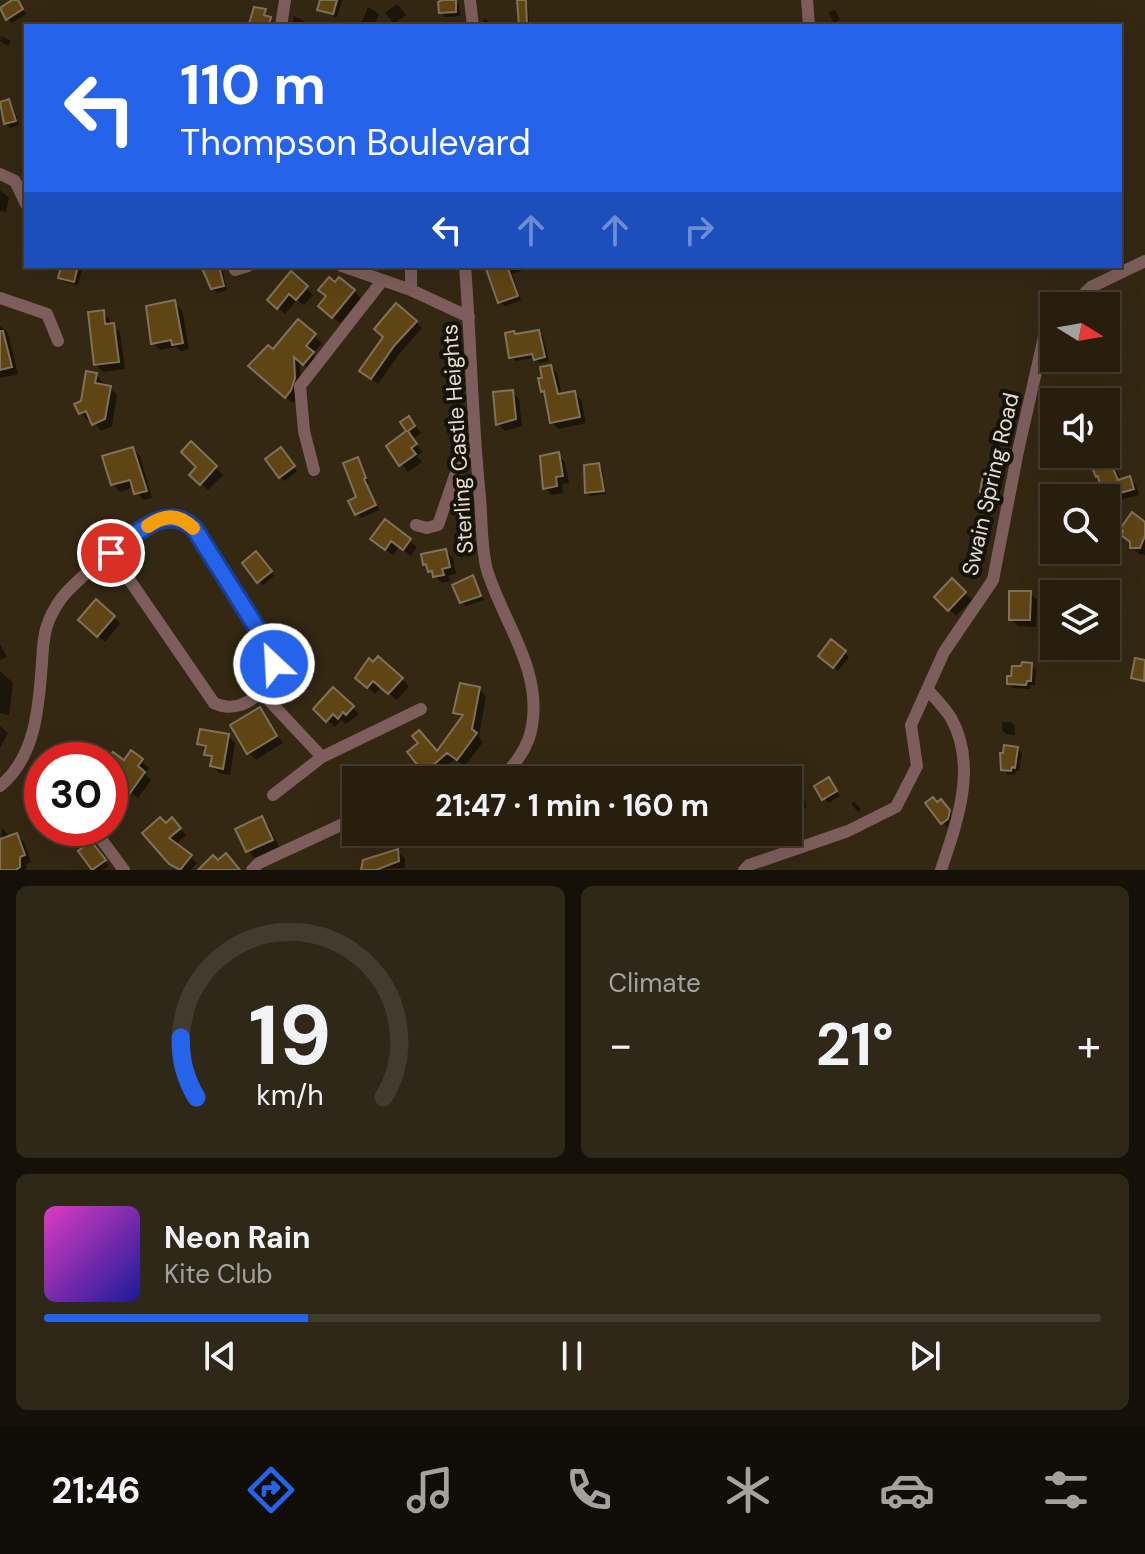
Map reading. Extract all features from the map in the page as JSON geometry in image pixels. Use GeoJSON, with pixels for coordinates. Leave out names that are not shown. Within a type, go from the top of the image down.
{"type":"FeatureCollection","features":[{"type":"Feature","properties":{"kind":"street"},"geometry":{"type":"LineString","coordinates":[[281,24],[285,0]]}},
{"type":"Feature","properties":{"kind":"street"},"geometry":{"type":"LineString","coordinates":[[470,0],[473,24]]}},
{"type":"Feature","properties":{"kind":"street"},"geometry":{"type":"LineString","coordinates":[[807,0],[809,24]]}},
{"type":"Feature","properties":{"kind":"street"},"geometry":{"type":"LineString","coordinates":[[0,174],[15,181],[24,200]]}},
{"type":"Feature","properties":{"kind":"street"},"geometry":{"type":"LineString","coordinates":[[1086,292],[1145,261]]}},
{"type":"Feature","properties":{"kind":"street"},"geometry":{"type":"LineString","coordinates":[[347,268],[411,290],[469,317]]}},
{"type":"Feature","properties":{"kind":"street"},"geometry":{"type":"LineString","coordinates":[[411,268],[411,290]]}},
{"type":"Feature","properties":{"kind":"street","name":"Sterling Castle Heights"},"geometry":{"type":"LineString","coordinates":[[465,268],[474,442],[486,567],[507,622],[525,656],[532,686],[532,726],[519,759],[511,766]]}},
{"type":"Feature","properties":{"kind":"street"},"geometry":{"type":"LineString","coordinates":[[314,470],[304,431],[300,386],[382,281]]}},
{"type":"Feature","properties":{"kind":"street"},"geometry":{"type":"LineString","coordinates":[[0,298],[47,314],[58,341]]}},
{"type":"Feature","properties":{"kind":"street","name":"Swain Spring Road"},"geometry":{"type":"LineString","coordinates":[[744,870],[749,865],[848,831],[896,807],[917,766],[911,725],[944,652],[993,580],[1040,354]]}},
{"type":"Feature","properties":{"kind":"street"},"geometry":{"type":"LineString","coordinates":[[416,525],[427,528],[438,525],[459,464],[474,442]]}},
{"type":"Feature","properties":{"kind":"street"},"geometry":{"type":"LineString","coordinates":[[0,786],[17,767],[36,720],[43,643],[54,609],[65,593],[111,553],[158,519],[175,517],[194,528],[273,655],[270,680],[236,707],[228,708],[214,703],[111,553]]}},
{"type":"Feature","properties":{"kind":"street"},"geometry":{"type":"LineString","coordinates":[[927,689],[951,718],[965,755],[955,833],[941,870]]}},
{"type":"Feature","properties":{"kind":"street"},"geometry":{"type":"LineString","coordinates":[[260,691],[322,757]]}},
{"type":"Feature","properties":{"kind":"street"},"geometry":{"type":"LineString","coordinates":[[273,795],[322,757],[421,709]]}},
{"type":"Feature","properties":{"kind":"street"},"geometry":{"type":"LineString","coordinates":[[252,870],[259,863],[342,824]]}},
{"type":"Feature","properties":{"kind":"street"},"geometry":{"type":"LineString","coordinates":[[106,846],[124,870]]}},
{"type":"Feature","properties":{"kind":"building"},"geometry":{"type":"Polygon","coordinates":[[[12,0],[18,0],[23,9],[6,20],[0,8],[12,0]]]}},
{"type":"Feature","properties":{"kind":"building"},"geometry":{"type":"Polygon","coordinates":[[[320,0],[337,0],[333,14],[317,10],[320,0]]]}},
{"type":"Feature","properties":{"kind":"building"},"geometry":{"type":"Polygon","coordinates":[[[456,0],[456,12],[439,13],[438,2],[456,0]]]}},
{"type":"Feature","properties":{"kind":"building"},"geometry":{"type":"Polygon","coordinates":[[[517,0],[526,0],[527,24],[519,24],[517,0]]]}},
{"type":"Feature","properties":{"kind":"building"},"geometry":{"type":"Polygon","coordinates":[[[254,7],[266,9],[264,15],[271,17],[269,24],[249,24],[254,7]]]}},
{"type":"Feature","properties":{"kind":"building"},"geometry":{"type":"Polygon","coordinates":[[[9,99],[16,121],[4,124],[0,102],[9,99]]]}},
{"type":"Feature","properties":{"kind":"building"},"geometry":{"type":"Polygon","coordinates":[[[60,268],[78,268],[74,282],[58,278],[60,268]]]}},
{"type":"Feature","properties":{"kind":"building"},"geometry":{"type":"Polygon","coordinates":[[[202,268],[220,268],[224,286],[211,289],[202,268]]]}},
{"type":"Feature","properties":{"kind":"building"},"geometry":{"type":"Polygon","coordinates":[[[486,268],[508,268],[518,296],[498,303],[486,268]]]}},
{"type":"Feature","properties":{"kind":"building"},"geometry":{"type":"Polygon","coordinates":[[[291,271],[308,286],[296,300],[289,294],[277,309],[267,300],[291,271]]]}},
{"type":"Feature","properties":{"kind":"building"},"geometry":{"type":"Polygon","coordinates":[[[329,277],[335,282],[339,277],[355,290],[332,318],[318,306],[326,296],[318,290],[329,277]]]}},
{"type":"Feature","properties":{"kind":"building"},"geometry":{"type":"Polygon","coordinates":[[[175,300],[183,343],[172,345],[171,340],[151,344],[146,306],[175,300]]]}},
{"type":"Feature","properties":{"kind":"building"},"geometry":{"type":"Polygon","coordinates":[[[396,303],[417,321],[394,346],[371,379],[359,371],[383,337],[374,329],[396,303]]]}},
{"type":"Feature","properties":{"kind":"building"},"geometry":{"type":"Polygon","coordinates":[[[104,310],[105,324],[114,323],[119,362],[94,365],[88,312],[104,310]]]}},
{"type":"Feature","properties":{"kind":"building"},"geometry":{"type":"Polygon","coordinates":[[[298,319],[316,334],[306,346],[314,352],[303,365],[294,357],[295,378],[285,398],[248,366],[268,345],[273,349],[298,319]]]}},
{"type":"Feature","properties":{"kind":"building"},"geometry":{"type":"Polygon","coordinates":[[[539,330],[545,357],[534,360],[532,354],[509,358],[505,333],[539,330]]]}},
{"type":"Feature","properties":{"kind":"building"},"geometry":{"type":"Polygon","coordinates":[[[0,331],[3,331],[12,367],[0,370],[0,331]]]}},
{"type":"Feature","properties":{"kind":"building"},"geometry":{"type":"Polygon","coordinates":[[[551,365],[558,394],[575,391],[580,417],[550,423],[544,391],[541,392],[538,378],[542,378],[540,367],[551,365]]]}},
{"type":"Feature","properties":{"kind":"building"},"geometry":{"type":"Polygon","coordinates":[[[86,371],[97,373],[95,383],[111,386],[105,419],[92,425],[86,411],[79,414],[74,404],[81,401],[86,371]]]}},
{"type":"Feature","properties":{"kind":"building"},"geometry":{"type":"Polygon","coordinates":[[[513,390],[516,419],[496,425],[493,392],[513,390]]]}},
{"type":"Feature","properties":{"kind":"building"},"geometry":{"type":"Polygon","coordinates":[[[409,416],[415,426],[408,431],[417,444],[411,448],[416,454],[399,466],[386,446],[406,431],[400,422],[409,416]]]}},
{"type":"Feature","properties":{"kind":"building"},"geometry":{"type":"Polygon","coordinates":[[[191,441],[217,466],[200,485],[189,475],[196,467],[181,452],[191,441]]]}},
{"type":"Feature","properties":{"kind":"building"},"geometry":{"type":"Polygon","coordinates":[[[133,447],[147,491],[134,494],[130,480],[111,485],[102,456],[133,447]]]}},
{"type":"Feature","properties":{"kind":"building"},"geometry":{"type":"Polygon","coordinates":[[[281,447],[295,466],[279,478],[265,459],[281,447]]]}},
{"type":"Feature","properties":{"kind":"building"},"geometry":{"type":"Polygon","coordinates":[[[559,452],[563,476],[556,477],[557,486],[543,489],[540,456],[559,452]]]}},
{"type":"Feature","properties":{"kind":"building"},"geometry":{"type":"Polygon","coordinates":[[[358,457],[376,505],[355,515],[348,501],[356,497],[343,463],[358,457]]]}},
{"type":"Feature","properties":{"kind":"building"},"geometry":{"type":"Polygon","coordinates":[[[599,463],[604,491],[585,493],[584,465],[599,463]]]}},
{"type":"Feature","properties":{"kind":"building"},"geometry":{"type":"Polygon","coordinates":[[[1092,468],[1113,468],[1118,480],[1130,476],[1134,489],[1120,493],[1120,484],[1100,484],[1092,468]]]}},
{"type":"Feature","properties":{"kind":"building"},"geometry":{"type":"Polygon","coordinates":[[[983,474],[996,476],[993,495],[980,492],[983,474]]]}},
{"type":"Feature","properties":{"kind":"building"},"geometry":{"type":"Polygon","coordinates":[[[1132,512],[1145,522],[1145,536],[1140,548],[1130,548],[1130,542],[1121,535],[1123,531],[1120,529],[1132,512]]]}},
{"type":"Feature","properties":{"kind":"building"},"geometry":{"type":"Polygon","coordinates":[[[385,519],[411,539],[403,550],[391,541],[385,550],[370,539],[385,519]]]}},
{"type":"Feature","properties":{"kind":"building"},"geometry":{"type":"Polygon","coordinates":[[[446,549],[450,567],[442,569],[444,575],[433,577],[432,571],[428,572],[426,564],[423,565],[421,554],[446,549]]]}},
{"type":"Feature","properties":{"kind":"building"},"geometry":{"type":"Polygon","coordinates":[[[256,551],[272,571],[257,583],[242,563],[256,551]]]}},
{"type":"Feature","properties":{"kind":"building"},"geometry":{"type":"Polygon","coordinates":[[[473,575],[481,596],[460,603],[452,585],[473,575]]]}},
{"type":"Feature","properties":{"kind":"building"},"geometry":{"type":"Polygon","coordinates":[[[952,578],[966,592],[948,611],[934,597],[952,578]]]}},
{"type":"Feature","properties":{"kind":"building"},"geometry":{"type":"Polygon","coordinates":[[[1009,591],[1031,591],[1030,620],[1009,620],[1009,591]]]}},
{"type":"Feature","properties":{"kind":"building"},"geometry":{"type":"Polygon","coordinates":[[[96,599],[115,616],[97,637],[78,620],[96,599]]]}},
{"type":"Feature","properties":{"kind":"building"},"geometry":{"type":"Polygon","coordinates":[[[831,639],[846,651],[833,668],[818,656],[831,639]]]}},
{"type":"Feature","properties":{"kind":"building"},"geometry":{"type":"Polygon","coordinates":[[[378,656],[403,678],[388,694],[373,681],[367,688],[355,678],[369,658],[373,662],[378,656]]]}},
{"type":"Feature","properties":{"kind":"building"},"geometry":{"type":"Polygon","coordinates":[[[1135,658],[1145,660],[1144,681],[1131,678],[1135,658]]]}},
{"type":"Feature","properties":{"kind":"building"},"geometry":{"type":"Polygon","coordinates":[[[1022,662],[1032,663],[1031,681],[1027,681],[1026,685],[1007,684],[1012,666],[1021,666],[1022,662]]]}},
{"type":"Feature","properties":{"kind":"building"},"geometry":{"type":"Polygon","coordinates":[[[460,683],[480,687],[472,729],[477,733],[457,760],[447,753],[432,766],[418,766],[407,752],[418,743],[412,736],[419,730],[437,751],[463,715],[453,713],[460,683]]]}},
{"type":"Feature","properties":{"kind":"building"},"geometry":{"type":"Polygon","coordinates":[[[333,687],[354,706],[346,715],[343,712],[338,719],[333,714],[326,722],[313,709],[333,687]]]}},
{"type":"Feature","properties":{"kind":"building"},"geometry":{"type":"Polygon","coordinates":[[[260,707],[277,736],[247,754],[230,725],[260,707]]]}},
{"type":"Feature","properties":{"kind":"building"},"geometry":{"type":"Polygon","coordinates":[[[200,729],[229,734],[223,769],[210,766],[212,756],[204,755],[206,746],[197,744],[200,729]]]}},
{"type":"Feature","properties":{"kind":"building"},"geometry":{"type":"Polygon","coordinates":[[[1004,745],[1018,747],[1015,768],[1012,767],[1011,771],[1001,770],[1000,753],[1003,753],[1004,745]]]}},
{"type":"Feature","properties":{"kind":"building"},"geometry":{"type":"Polygon","coordinates":[[[131,750],[143,759],[138,766],[145,772],[130,793],[128,792],[128,754],[131,750]]]}},
{"type":"Feature","properties":{"kind":"building"},"geometry":{"type":"Polygon","coordinates":[[[829,777],[837,791],[822,800],[814,786],[829,777]]]}},
{"type":"Feature","properties":{"kind":"building"},"geometry":{"type":"Polygon","coordinates":[[[933,797],[937,802],[941,799],[950,810],[948,819],[941,824],[925,803],[933,797]]]}},
{"type":"Feature","properties":{"kind":"building"},"geometry":{"type":"Polygon","coordinates":[[[262,816],[273,840],[246,852],[235,829],[262,816]]]}},
{"type":"Feature","properties":{"kind":"building"},"geometry":{"type":"Polygon","coordinates":[[[160,817],[166,823],[172,817],[181,828],[169,838],[192,855],[180,870],[169,864],[142,833],[160,817]]]}},
{"type":"Feature","properties":{"kind":"building"},"geometry":{"type":"Polygon","coordinates":[[[17,833],[25,855],[20,857],[20,867],[0,870],[0,839],[17,833]]]}},
{"type":"Feature","properties":{"kind":"building"},"geometry":{"type":"Polygon","coordinates":[[[84,846],[95,846],[106,860],[92,870],[78,851],[84,846]]]}},
{"type":"Feature","properties":{"kind":"building"},"geometry":{"type":"Polygon","coordinates":[[[398,849],[399,861],[376,870],[361,870],[363,860],[398,849]]]}},
{"type":"Feature","properties":{"kind":"building"},"geometry":{"type":"Polygon","coordinates":[[[226,853],[240,870],[198,870],[213,855],[218,860],[226,853]]]}},
{"type":"Feature","properties":{"kind":"slow traffic"},"geometry":{"type":"LineString","coordinates":[[148,526],[158,519],[175,517],[193,528]]}},
{"type":"Feature","properties":{"kind":"route"},"geometry":{"type":"LineString","coordinates":[[111,553],[158,519],[175,517],[185,521],[194,528],[269,647],[274,664]]}}]}
